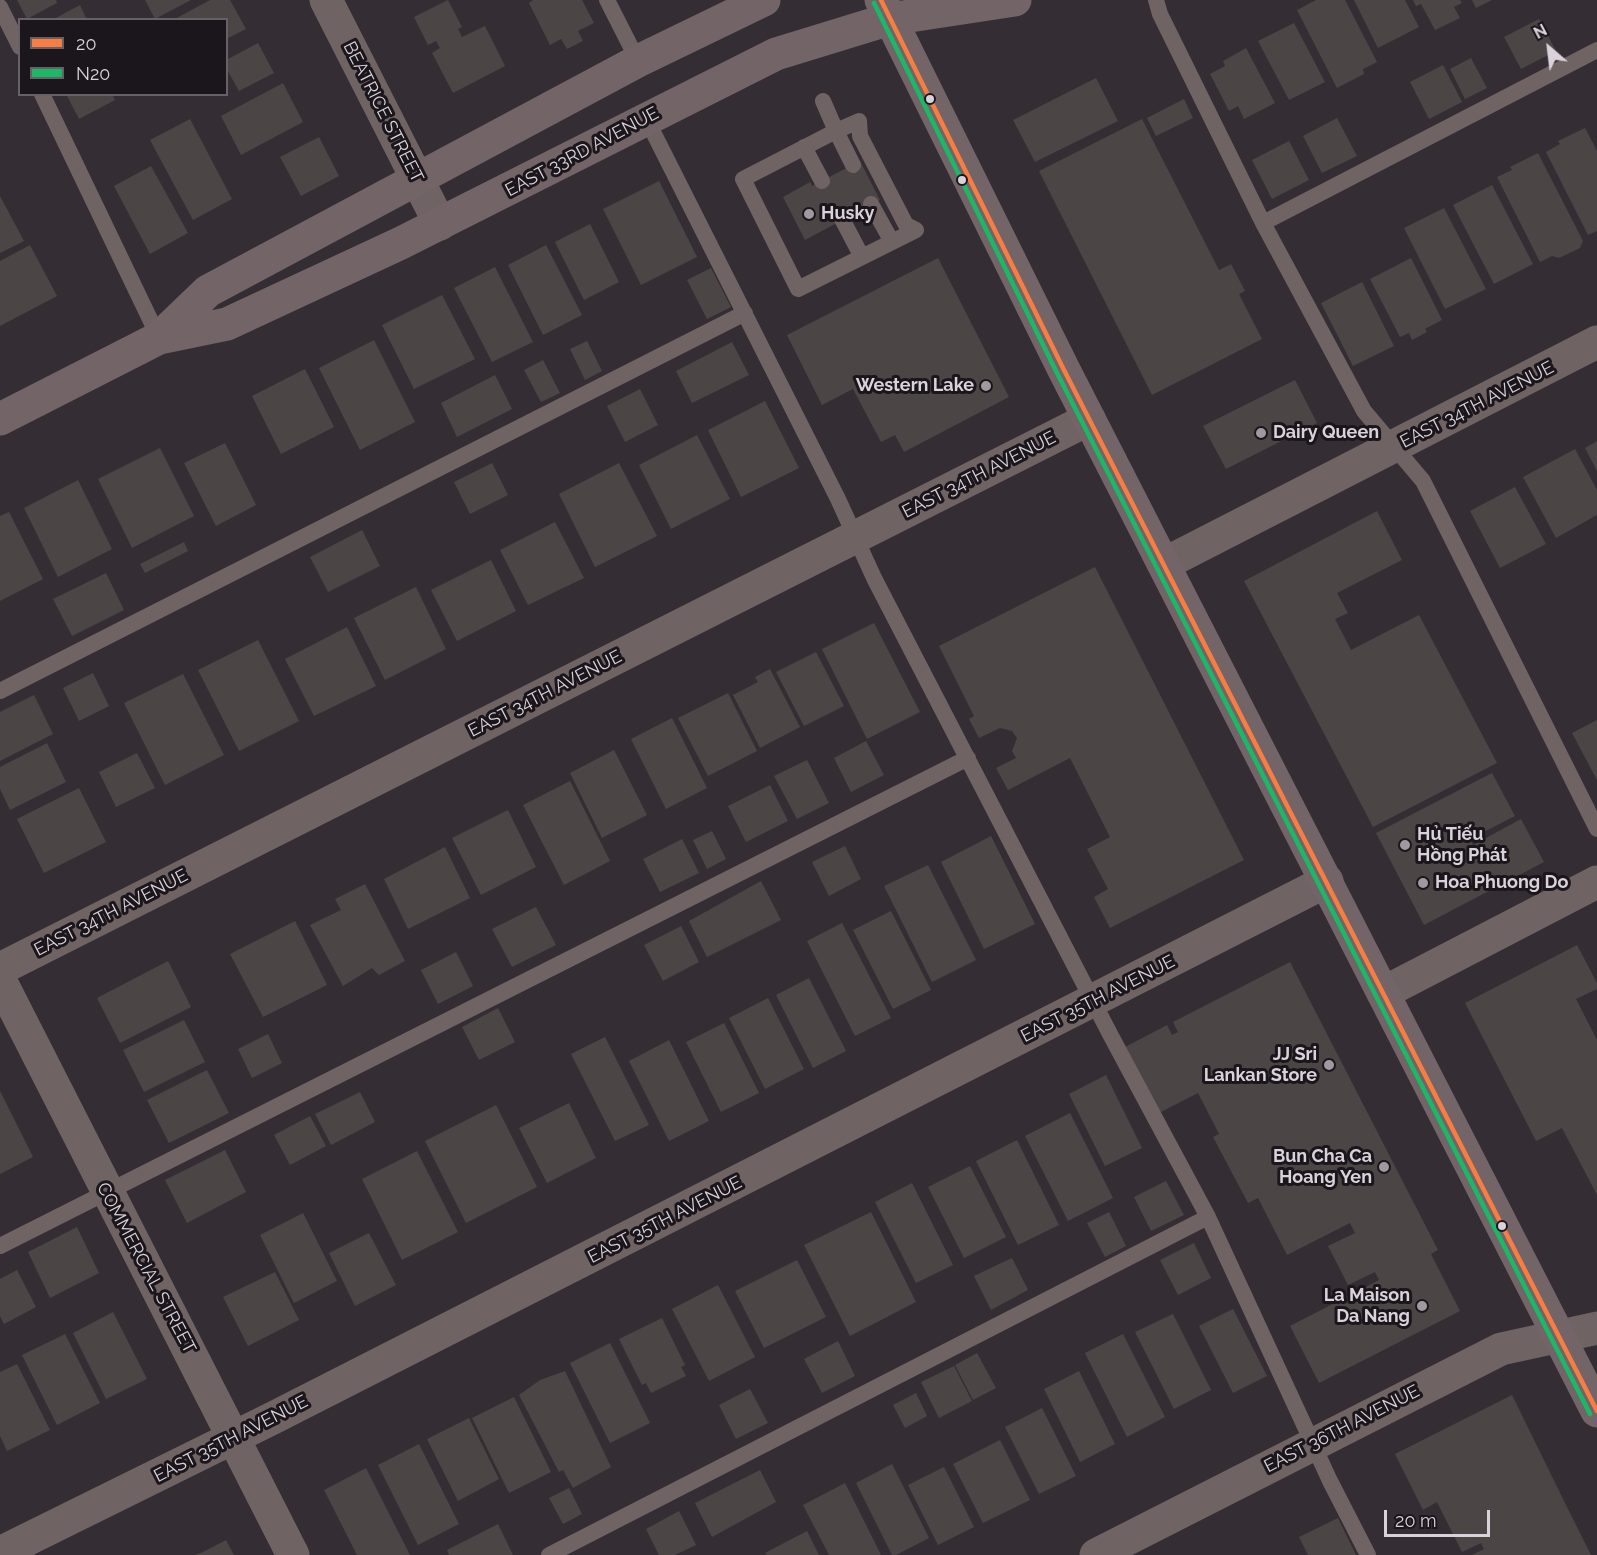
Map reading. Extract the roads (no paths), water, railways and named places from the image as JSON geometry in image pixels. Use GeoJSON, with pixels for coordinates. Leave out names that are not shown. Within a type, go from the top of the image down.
{"type":"FeatureCollection","features":[{"type":"Feature","properties":{"kind":"street","name":"BEATRICE STREET"},"geometry":{"type":"LineString","coordinates":[[326,0],[440,225]]}},
{"type":"Feature","properties":{"kind":"street","name":"EAST 33RD AVENUE"},"geometry":{"type":"LineString","coordinates":[[159,338],[208,291],[638,61],[764,0]]}},
{"type":"Feature","properties":{"kind":"street","name":"EAST 33RD AVENUE"},"geometry":{"type":"LineString","coordinates":[[0,419],[159,338],[227,324],[440,225],[646,118],[776,54],[886,9],[1015,0]]}},
{"type":"Feature","properties":{"kind":"street"},"geometry":{"type":"LineString","coordinates":[[886,9],[1089,418],[1597,1411]]}},
{"type":"Feature","properties":{"kind":"street","name":"EAST 34TH AVENUE"},"geometry":{"type":"LineString","coordinates":[[1164,564],[1597,342]]}},
{"type":"Feature","properties":{"kind":"street","name":"EAST 34TH AVENUE"},"geometry":{"type":"LineString","coordinates":[[0,969],[1089,418]]}},
{"type":"Feature","properties":{"kind":"street","name":"EAST 35TH AVENUE"},"geometry":{"type":"LineString","coordinates":[[0,1553],[234,1438],[1094,1002],[1327,881]]}},
{"type":"Feature","properties":{"kind":"street"},"geometry":{"type":"LineString","coordinates":[[1383,993],[1597,882]]}},
{"type":"Feature","properties":{"kind":"street","name":"COMMERCIAL STREET"},"geometry":{"type":"LineString","coordinates":[[0,980],[293,1555]]}},
{"type":"Feature","properties":{"kind":"street","name":"EAST 36TH AVENUE"},"geometry":{"type":"LineString","coordinates":[[1096,1555],[1501,1349],[1597,1328]]}},
{"type":"Feature","properties":{"kind":"lane"},"geometry":{"type":"LineString","coordinates":[[607,0],[638,61]]}},
{"type":"Feature","properties":{"kind":"lane"},"geometry":{"type":"LineString","coordinates":[[1156,0],[1160,14],[1263,223],[1364,411],[1393,448],[1424,481],[1597,829]]}},
{"type":"Feature","properties":{"kind":"lane"},"geometry":{"type":"LineString","coordinates":[[0,7],[18,43]]}},
{"type":"Feature","properties":{"kind":"lane"},"geometry":{"type":"LineString","coordinates":[[1263,223],[1597,51]]}},
{"type":"Feature","properties":{"kind":"lane"},"geometry":{"type":"LineString","coordinates":[[43,96],[159,338]]}},
{"type":"Feature","properties":{"kind":"lane"},"geometry":{"type":"LineString","coordinates":[[824,101],[853,165]]}},
{"type":"Feature","properties":{"kind":"lane"},"geometry":{"type":"LineString","coordinates":[[646,118],[968,758],[1208,1217],[1368,1555]]}},
{"type":"Feature","properties":{"kind":"lane"},"geometry":{"type":"LineString","coordinates":[[859,121],[860,136],[906,225],[916,230],[798,289],[743,179],[836,131],[859,121]]}},
{"type":"Feature","properties":{"kind":"lane"},"geometry":{"type":"LineString","coordinates":[[804,147],[822,181]]}},
{"type":"Feature","properties":{"kind":"lane"},"geometry":{"type":"LineString","coordinates":[[871,204],[892,242]]}},
{"type":"Feature","properties":{"kind":"lane"},"geometry":{"type":"LineString","coordinates":[[842,219],[862,257]]}},
{"type":"Feature","properties":{"kind":"lane"},"geometry":{"type":"LineString","coordinates":[[0,691],[745,313]]}},
{"type":"Feature","properties":{"kind":"lane"},"geometry":{"type":"LineString","coordinates":[[0,1246],[968,758]]}},
{"type":"Feature","properties":{"kind":"lane"},"geometry":{"type":"LineString","coordinates":[[549,1555],[1208,1217]]}},
{"type":"Feature","properties":{"kind":"place","name":"Husky"},"geometry":{"type":"Point","coordinates":[809,214]}},
{"type":"Feature","properties":{"kind":"place","name":"Western Lake"},"geometry":{"type":"Point","coordinates":[986,386]}},
{"type":"Feature","properties":{"kind":"place","name":"Dairy Queen"},"geometry":{"type":"Point","coordinates":[1261,433]}},
{"type":"Feature","properties":{"kind":"place","name":"Hủ Tiếu Hồng Phát"},"geometry":{"type":"Point","coordinates":[1405,845]}},
{"type":"Feature","properties":{"kind":"place","name":"Hoa Phuong Do"},"geometry":{"type":"Point","coordinates":[1423,883]}},
{"type":"Feature","properties":{"kind":"place","name":"JJ Sri Lankan Store"},"geometry":{"type":"Point","coordinates":[1329,1065]}},
{"type":"Feature","properties":{"kind":"place","name":"Bun Cha Ca Hoang Yen"},"geometry":{"type":"Point","coordinates":[1384,1167]}},
{"type":"Feature","properties":{"kind":"place","name":"La Maison Da Nang"},"geometry":{"type":"Point","coordinates":[1422,1306]}}]}
